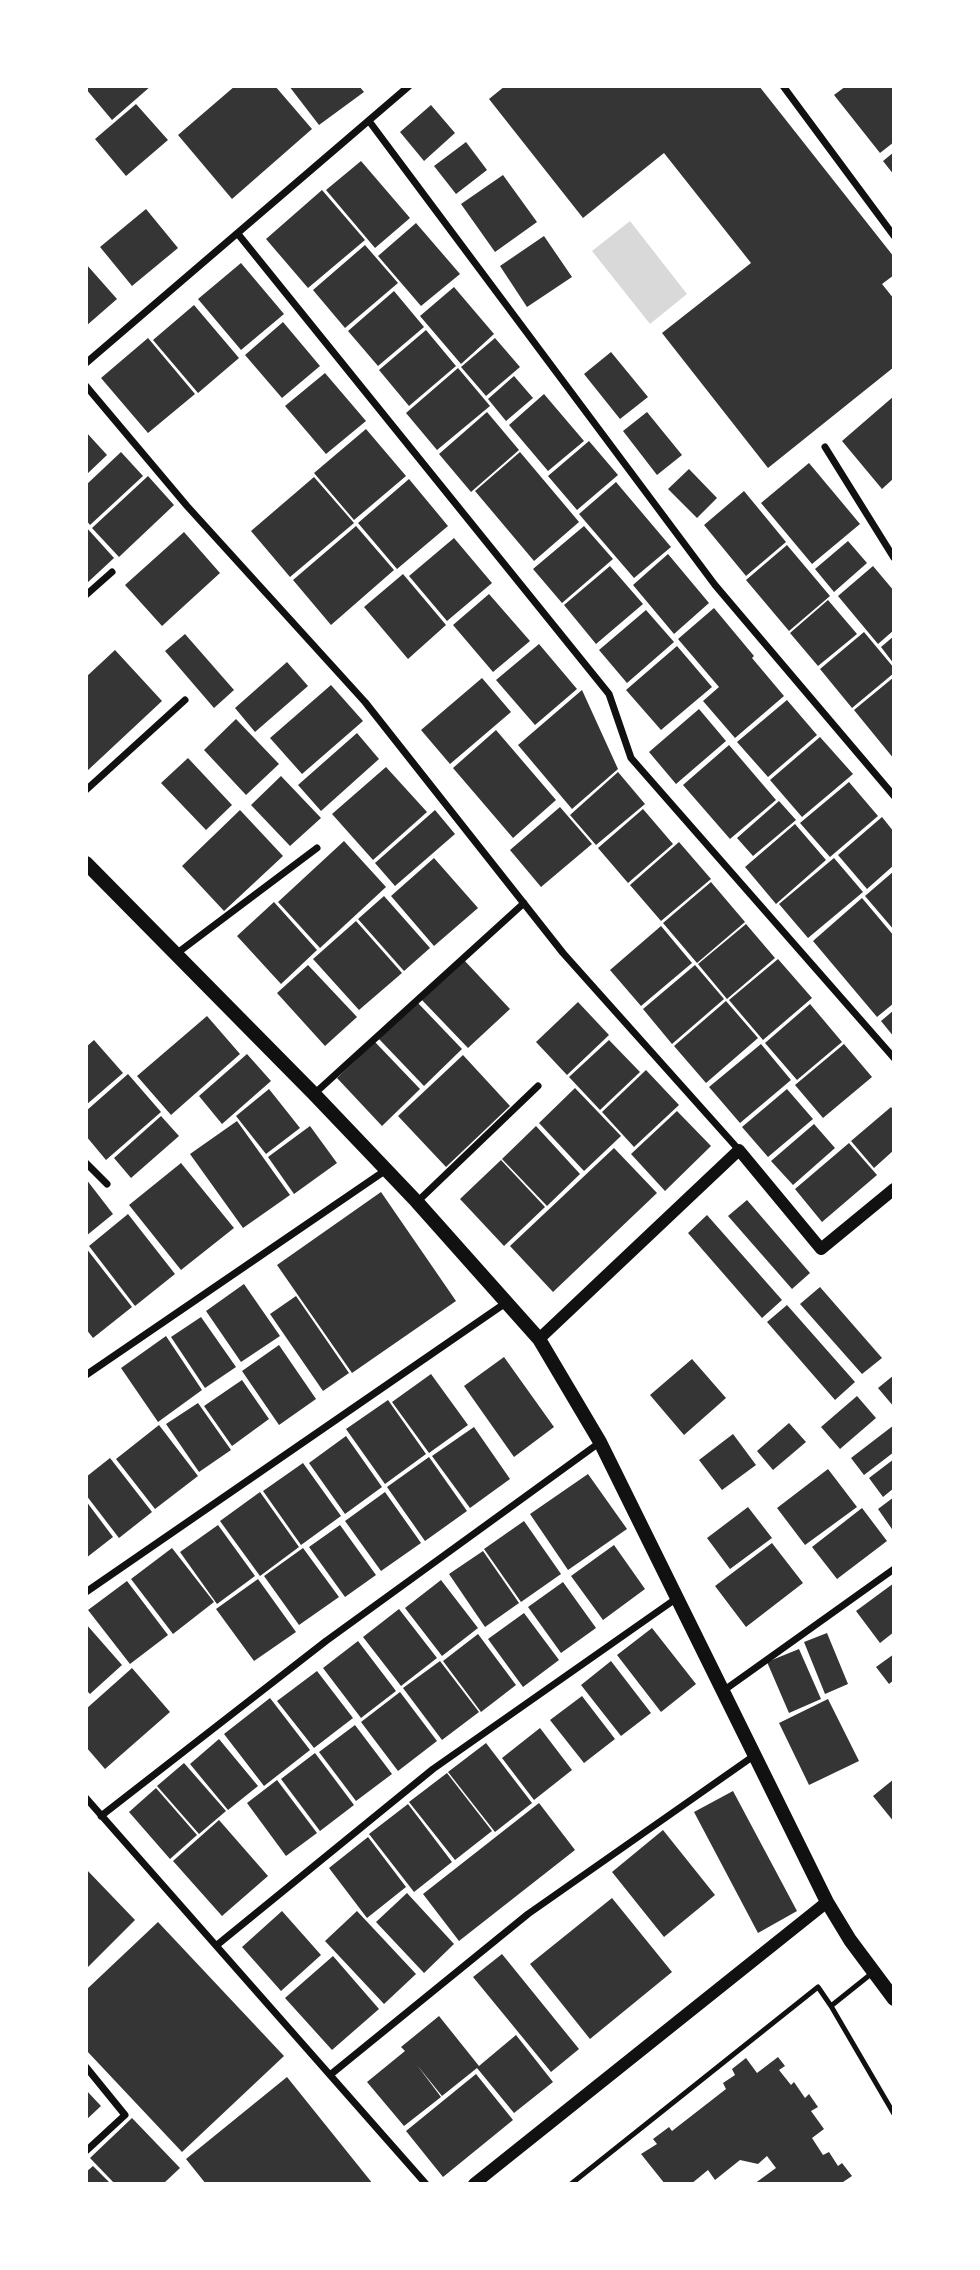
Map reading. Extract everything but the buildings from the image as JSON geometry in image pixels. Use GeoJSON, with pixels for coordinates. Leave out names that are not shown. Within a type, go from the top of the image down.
{"type":"FeatureCollection","features":[{"type":"Feature","properties":{"kind":"main road"},"geometry":{"type":"LineString","coordinates":[[86,863],[417,1202],[539,1339],[600,1442],[827,1902],[894,1999]]}},
{"type":"Feature","properties":{"kind":"street"},"geometry":{"type":"LineString","coordinates":[[86,363],[409,86]]}},
{"type":"Feature","properties":{"kind":"street"},"geometry":{"type":"LineString","coordinates":[[783,86],[894,236]]}},
{"type":"Feature","properties":{"kind":"street"},"geometry":{"type":"LineString","coordinates":[[369,121],[715,585],[894,796]]}},
{"type":"Feature","properties":{"kind":"street"},"geometry":{"type":"LineString","coordinates":[[238,234],[609,694],[631,758],[894,1058]]}},
{"type":"Feature","properties":{"kind":"street"},"geometry":{"type":"LineString","coordinates":[[86,386],[187,506],[365,702],[563,953],[739,1150],[821,1250],[894,1189]]}},
{"type":"Feature","properties":{"kind":"street"},"geometry":{"type":"LineString","coordinates":[[825,447],[894,558]]}},
{"type":"Feature","properties":{"kind":"street"},"geometry":{"type":"LineString","coordinates":[[86,595],[112,572]]}},
{"type":"Feature","properties":{"kind":"street"},"geometry":{"type":"LineString","coordinates":[[86,790],[185,700]]}},
{"type":"Feature","properties":{"kind":"street"},"geometry":{"type":"LineString","coordinates":[[176,954],[317,848]]}},
{"type":"Feature","properties":{"kind":"street"},"geometry":{"type":"LineString","coordinates":[[314,1094],[524,903]]}},
{"type":"Feature","properties":{"kind":"street"},"geometry":{"type":"LineString","coordinates":[[417,1202],[538,1086]]}},
{"type":"Feature","properties":{"kind":"street"},"geometry":{"type":"LineString","coordinates":[[539,1339],[739,1150]]}},
{"type":"Feature","properties":{"kind":"street"},"geometry":{"type":"LineString","coordinates":[[86,1163],[107,1184]]}},
{"type":"Feature","properties":{"kind":"street"},"geometry":{"type":"LineString","coordinates":[[86,1375],[386,1170]]}},
{"type":"Feature","properties":{"kind":"street"},"geometry":{"type":"LineString","coordinates":[[86,1591],[507,1301]]}},
{"type":"Feature","properties":{"kind":"street"},"geometry":{"type":"LineString","coordinates":[[101,1816],[326,1641],[600,1442]]}},
{"type":"Feature","properties":{"kind":"street"},"geometry":{"type":"LineString","coordinates":[[723,1691],[894,1569]]}},
{"type":"Feature","properties":{"kind":"street"},"geometry":{"type":"LineString","coordinates":[[217,1945],[433,1769],[677,1598]]}},
{"type":"Feature","properties":{"kind":"street"},"geometry":{"type":"LineString","coordinates":[[330,2075],[528,1914],[755,1755]]}},
{"type":"Feature","properties":{"kind":"street"},"geometry":{"type":"LineString","coordinates":[[86,1798],[426,2184]]}},
{"type":"Feature","properties":{"kind":"street"},"geometry":{"type":"LineString","coordinates":[[474,2184],[827,1902]]}},
{"type":"Feature","properties":{"kind":"street"},"geometry":{"type":"LineString","coordinates":[[86,2067],[125,2115],[86,2151]]}},
{"type":"Feature","properties":{"kind":"lane"},"geometry":{"type":"LineString","coordinates":[[831,2006],[874,1972]]}},
{"type":"Feature","properties":{"kind":"lane"},"geometry":{"type":"LineString","coordinates":[[572,2184],[818,1987],[894,2114]]}},
{"type":"Feature","properties":{"kind":"shaded area"},"geometry":{"type":"Polygon","coordinates":[[[630,221],[687,294],[650,324],[592,251],[630,221]]]}}]}
